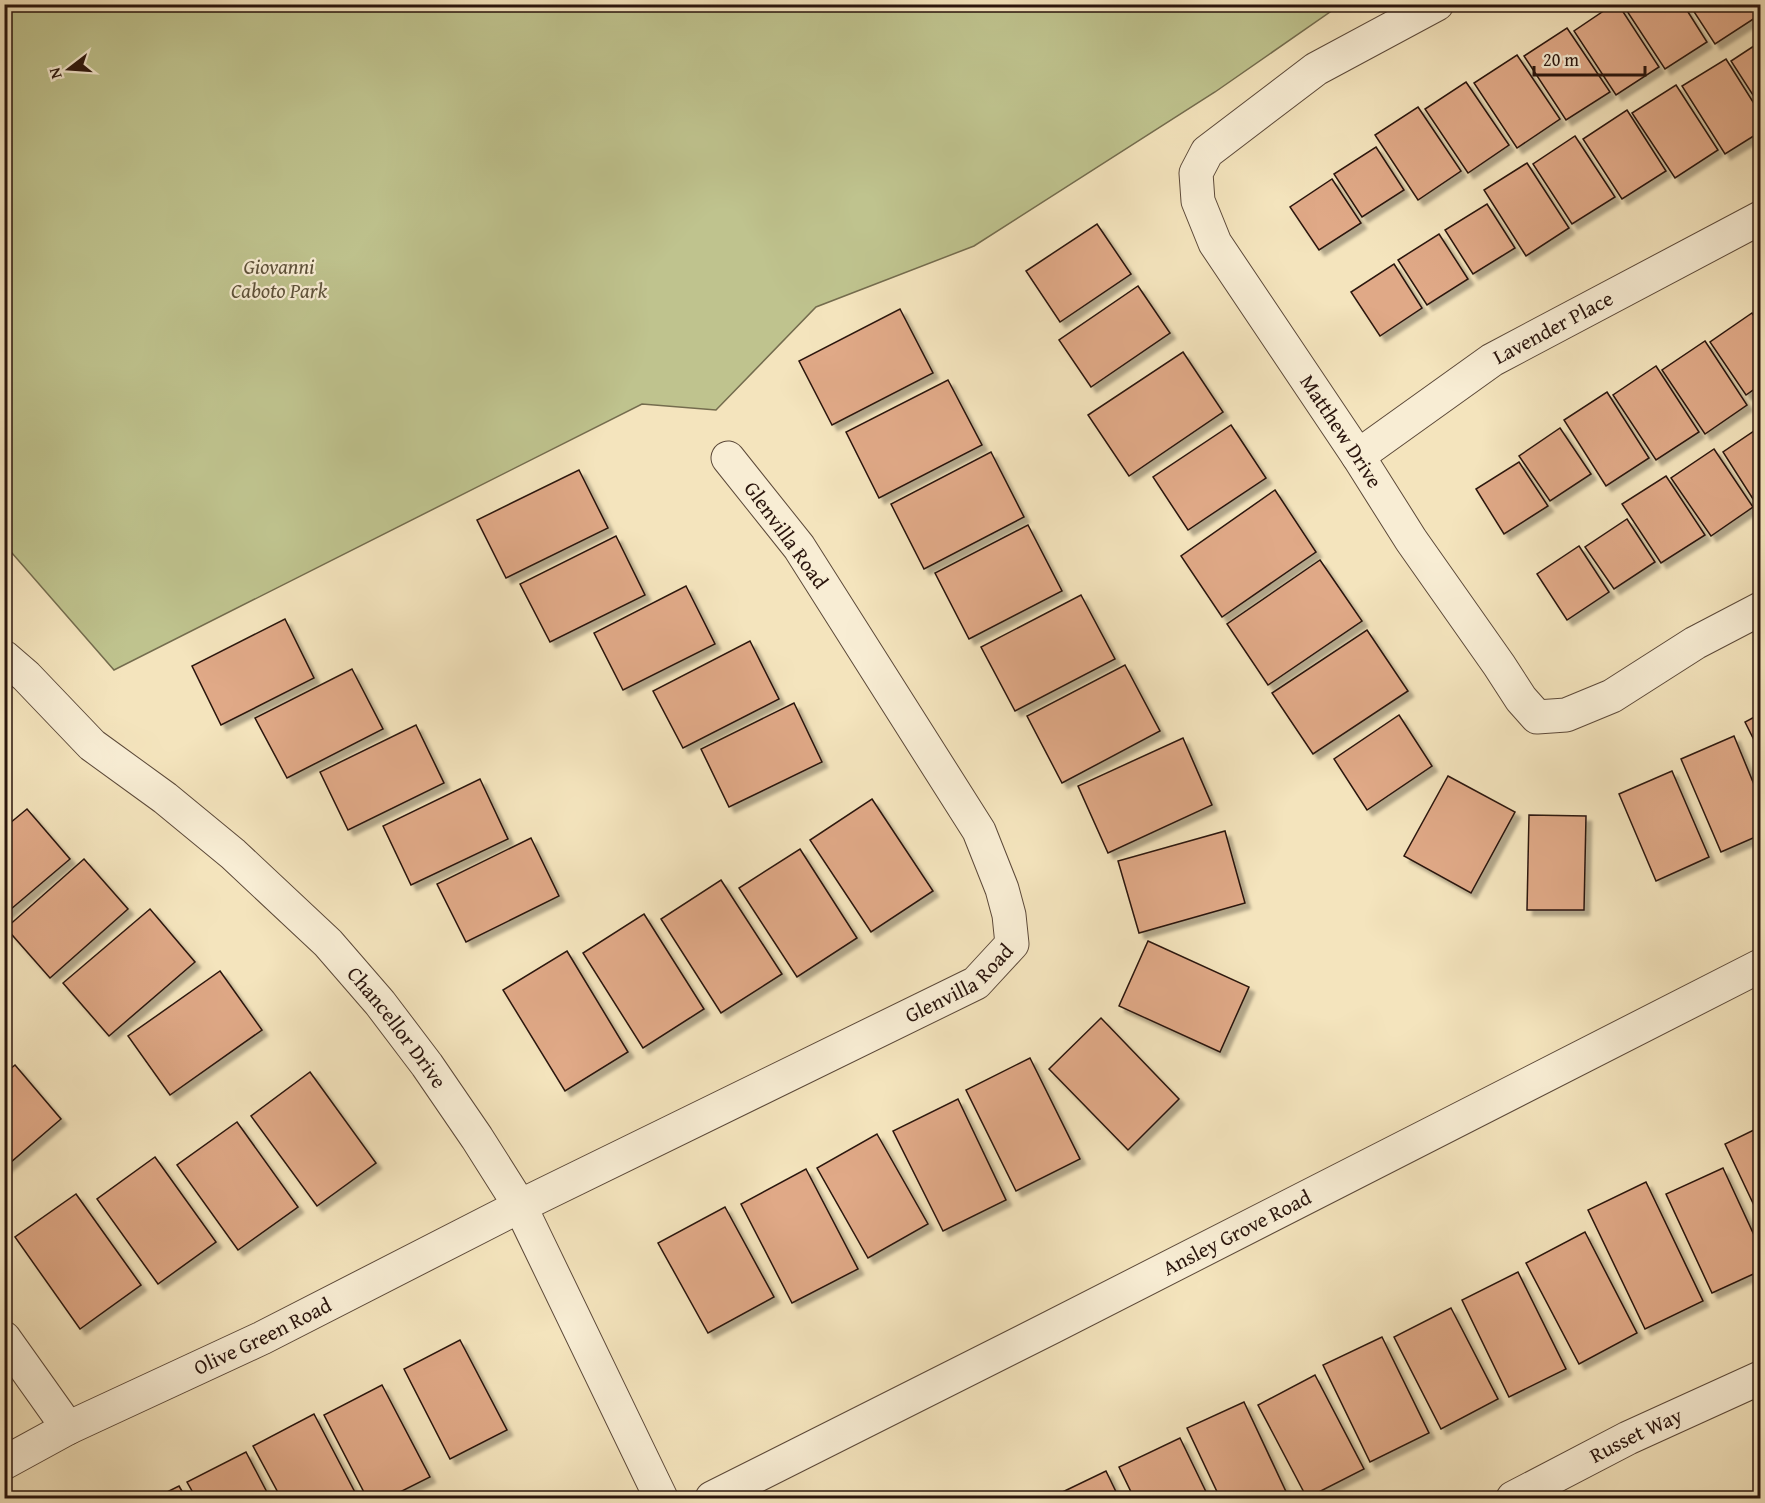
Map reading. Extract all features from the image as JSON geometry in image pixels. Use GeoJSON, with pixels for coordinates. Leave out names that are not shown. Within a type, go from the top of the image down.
{"type":"FeatureCollection","features":[{"type":"Feature","properties":{"kind":"street","name":"Matthew Drive"},"geometry":{"type":"LineString","coordinates":[[1437,4],[1316,69],[1207,152],[1196,173],[1198,201],[1215,243],[1358,456],[1411,540],[1521,699],[1537,717],[1566,715],[1612,696],[1695,643],[1761,609]]}},
{"type":"Feature","properties":{"kind":"street","name":"Lavender Place"},"geometry":{"type":"LineString","coordinates":[[1358,456],[1492,360],[1761,218]]}},
{"type":"Feature","properties":{"kind":"street","name":"Glenvilla Road"},"geometry":{"type":"LineString","coordinates":[[520,1206],[976,982],[1012,944],[1009,915],[1002,889],[979,831],[799,547],[728,458]]}},
{"type":"Feature","properties":{"kind":"street","name":"Chancellor Drive"},"geometry":{"type":"LineString","coordinates":[[4,657],[26,676],[92,744],[165,798],[233,854],[328,943],[380,1003],[427,1065],[520,1206],[661,1498]]}},
{"type":"Feature","properties":{"kind":"street","name":"Ansley Grove Road"},"geometry":{"type":"LineString","coordinates":[[712,1498],[1761,966]]}},
{"type":"Feature","properties":{"kind":"street","name":"Olive Green Road"},"geometry":{"type":"LineString","coordinates":[[4,1463],[68,1428],[262,1338],[520,1206]]}},
{"type":"Feature","properties":{"kind":"street"},"geometry":{"type":"LineString","coordinates":[[4,1338],[68,1428]]}},
{"type":"Feature","properties":{"kind":"street","name":"Russet Way"},"geometry":{"type":"LineString","coordinates":[[1514,1498],[1628,1438],[1761,1378]]}},
{"type":"Feature","properties":{"kind":"green space","name":"Giovanni Caboto Park"},"geometry":{"type":"Polygon","coordinates":[[[4,5],[1340,5],[1215,92],[974,246],[816,307],[716,410],[642,404],[114,670],[5,545],[4,5]]]}},
{"type":"Feature","properties":{"kind":"building"},"geometry":{"type":"Polygon","coordinates":[[[1614,4],[1618,4],[1659,67],[1616,95],[1574,31],[1614,4]]]}},
{"type":"Feature","properties":{"kind":"building"},"geometry":{"type":"Polygon","coordinates":[[[1683,4],[1707,42],[1665,69],[1623,5],[1683,4]]]}},
{"type":"Feature","properties":{"kind":"building"},"geometry":{"type":"Polygon","coordinates":[[[1689,4],[1750,4],[1758,16],[1715,44],[1689,4]]]}},
{"type":"Feature","properties":{"kind":"building"},"geometry":{"type":"Polygon","coordinates":[[[1567,28],[1610,92],[1566,120],[1524,56],[1567,28]]]}},
{"type":"Feature","properties":{"kind":"building"},"geometry":{"type":"Polygon","coordinates":[[[1760,42],[1760,106],[1731,61],[1760,42]]]}},
{"type":"Feature","properties":{"kind":"building"},"geometry":{"type":"Polygon","coordinates":[[[1517,55],[1560,119],[1517,148],[1474,83],[1517,55]]]}},
{"type":"Feature","properties":{"kind":"building"},"geometry":{"type":"Polygon","coordinates":[[[1726,59],[1760,113],[1760,132],[1725,154],[1682,86],[1726,59]]]}},
{"type":"Feature","properties":{"kind":"building"},"geometry":{"type":"Polygon","coordinates":[[[1466,82],[1509,145],[1468,173],[1425,109],[1466,82]]]}},
{"type":"Feature","properties":{"kind":"building"},"geometry":{"type":"Polygon","coordinates":[[[1676,85],[1718,150],[1675,178],[1632,113],[1676,85]]]}},
{"type":"Feature","properties":{"kind":"building"},"geometry":{"type":"Polygon","coordinates":[[[1418,107],[1461,171],[1418,200],[1375,135],[1418,107]]]}},
{"type":"Feature","properties":{"kind":"building"},"geometry":{"type":"Polygon","coordinates":[[[1627,110],[1666,171],[1622,199],[1583,139],[1627,110]]]}},
{"type":"Feature","properties":{"kind":"building"},"geometry":{"type":"Polygon","coordinates":[[[1575,136],[1615,197],[1572,224],[1533,164],[1575,136]]]}},
{"type":"Feature","properties":{"kind":"building"},"geometry":{"type":"Polygon","coordinates":[[[1376,147],[1404,190],[1362,217],[1334,174],[1376,147]]]}},
{"type":"Feature","properties":{"kind":"building"},"geometry":{"type":"Polygon","coordinates":[[[1527,163],[1569,228],[1526,256],[1484,190],[1527,163]]]}},
{"type":"Feature","properties":{"kind":"building"},"geometry":{"type":"Polygon","coordinates":[[[1332,179],[1361,223],[1319,250],[1290,207],[1332,179]]]}},
{"type":"Feature","properties":{"kind":"building"},"geometry":{"type":"Polygon","coordinates":[[[1487,204],[1515,248],[1473,274],[1445,230],[1487,204]]]}},
{"type":"Feature","properties":{"kind":"building"},"geometry":{"type":"Polygon","coordinates":[[[1097,224],[1131,274],[1060,322],[1026,271],[1097,224]]]}},
{"type":"Feature","properties":{"kind":"building"},"geometry":{"type":"Polygon","coordinates":[[[1439,234],[1468,279],[1427,305],[1398,260],[1439,234]]]}},
{"type":"Feature","properties":{"kind":"building"},"geometry":{"type":"Polygon","coordinates":[[[1394,264],[1422,308],[1380,336],[1351,292],[1394,264]]]}},
{"type":"Feature","properties":{"kind":"building"},"geometry":{"type":"Polygon","coordinates":[[[1138,286],[1170,333],[1091,387],[1059,340],[1138,286]]]}},
{"type":"Feature","properties":{"kind":"building"},"geometry":{"type":"Polygon","coordinates":[[[900,309],[933,373],[832,425],[799,361],[900,309]]]}},
{"type":"Feature","properties":{"kind":"building"},"geometry":{"type":"Polygon","coordinates":[[[1752,313],[1760,325],[1760,385],[1746,395],[1710,342],[1752,313]]]}},
{"type":"Feature","properties":{"kind":"building"},"geometry":{"type":"Polygon","coordinates":[[[1705,341],[1747,405],[1705,434],[1662,370],[1705,341]]]}},
{"type":"Feature","properties":{"kind":"building"},"geometry":{"type":"Polygon","coordinates":[[[1183,352],[1223,412],[1129,476],[1088,415],[1183,352]]]}},
{"type":"Feature","properties":{"kind":"building"},"geometry":{"type":"Polygon","coordinates":[[[1656,366],[1699,432],[1656,460],[1613,395],[1656,366]]]}},
{"type":"Feature","properties":{"kind":"building"},"geometry":{"type":"Polygon","coordinates":[[[948,380],[982,445],[879,498],[846,432],[948,380]]]}},
{"type":"Feature","properties":{"kind":"building"},"geometry":{"type":"Polygon","coordinates":[[[1607,392],[1649,458],[1606,486],[1564,420],[1607,392]]]}},
{"type":"Feature","properties":{"kind":"building"},"geometry":{"type":"Polygon","coordinates":[[[1231,425],[1266,478],[1188,530],[1153,477],[1231,425]]]}},
{"type":"Feature","properties":{"kind":"building"},"geometry":{"type":"Polygon","coordinates":[[[1760,427],[1760,510],[1723,452],[1760,427]]]}},
{"type":"Feature","properties":{"kind":"building"},"geometry":{"type":"Polygon","coordinates":[[[1560,428],[1591,474],[1550,501],[1519,456],[1560,428]]]}},
{"type":"Feature","properties":{"kind":"building"},"geometry":{"type":"Polygon","coordinates":[[[1714,449],[1753,507],[1711,536],[1671,478],[1714,449]]]}},
{"type":"Feature","properties":{"kind":"building"},"geometry":{"type":"Polygon","coordinates":[[[991,452],[1024,517],[924,569],[891,504],[991,452]]]}},
{"type":"Feature","properties":{"kind":"building"},"geometry":{"type":"Polygon","coordinates":[[[1519,462],[1548,506],[1504,534],[1476,489],[1519,462]]]}},
{"type":"Feature","properties":{"kind":"building"},"geometry":{"type":"Polygon","coordinates":[[[579,470],[608,528],[506,578],[477,520],[579,470]]]}},
{"type":"Feature","properties":{"kind":"building"},"geometry":{"type":"Polygon","coordinates":[[[1666,476],[1705,535],[1661,563],[1622,504],[1666,476]]]}},
{"type":"Feature","properties":{"kind":"building"},"geometry":{"type":"Polygon","coordinates":[[[1275,490],[1316,552],[1222,617],[1181,556],[1275,490]]]}},
{"type":"Feature","properties":{"kind":"building"},"geometry":{"type":"Polygon","coordinates":[[[1627,519],[1655,562],[1614,589],[1585,547],[1627,519]]]}},
{"type":"Feature","properties":{"kind":"building"},"geometry":{"type":"Polygon","coordinates":[[[1028,525],[1062,591],[969,639],[935,573],[1028,525]]]}},
{"type":"Feature","properties":{"kind":"building"},"geometry":{"type":"Polygon","coordinates":[[[616,536],[645,595],[550,642],[520,584],[616,536]]]}},
{"type":"Feature","properties":{"kind":"building"},"geometry":{"type":"Polygon","coordinates":[[[1579,546],[1609,592],[1567,620],[1537,574],[1579,546]]]}},
{"type":"Feature","properties":{"kind":"building"},"geometry":{"type":"Polygon","coordinates":[[[1320,560],[1362,621],[1268,685],[1227,624],[1320,560]]]}},
{"type":"Feature","properties":{"kind":"building"},"geometry":{"type":"Polygon","coordinates":[[[686,586],[715,644],[623,690],[594,633],[686,586]]]}},
{"type":"Feature","properties":{"kind":"building"},"geometry":{"type":"Polygon","coordinates":[[[1081,595],[1115,659],[1015,711],[981,647],[1081,595]]]}},
{"type":"Feature","properties":{"kind":"building"},"geometry":{"type":"Polygon","coordinates":[[[285,619],[314,678],[221,725],[192,666],[285,619]]]}},
{"type":"Feature","properties":{"kind":"building"},"geometry":{"type":"Polygon","coordinates":[[[1367,630],[1408,691],[1313,754],[1272,693],[1367,630]]]}},
{"type":"Feature","properties":{"kind":"building"},"geometry":{"type":"Polygon","coordinates":[[[750,641],[779,699],[683,748],[653,691],[750,641]]]}},
{"type":"Feature","properties":{"kind":"building"},"geometry":{"type":"Polygon","coordinates":[[[1125,665],[1160,731],[1062,783],[1027,716],[1125,665]]]}},
{"type":"Feature","properties":{"kind":"building"},"geometry":{"type":"Polygon","coordinates":[[[352,669],[383,729],[287,778],[255,718],[352,669]]]}},
{"type":"Feature","properties":{"kind":"building"},"geometry":{"type":"Polygon","coordinates":[[[794,703],[822,762],[729,807],[701,749],[794,703]]]}},
{"type":"Feature","properties":{"kind":"building"},"geometry":{"type":"Polygon","coordinates":[[[1760,714],[1760,752],[1745,722],[1760,714]]]}},
{"type":"Feature","properties":{"kind":"building"},"geometry":{"type":"Polygon","coordinates":[[[1399,715],[1432,766],[1367,810],[1334,759],[1399,715]]]}},
{"type":"Feature","properties":{"kind":"building"},"geometry":{"type":"Polygon","coordinates":[[[416,725],[444,783],[348,830],[320,772],[416,725]]]}},
{"type":"Feature","properties":{"kind":"building"},"geometry":{"type":"Polygon","coordinates":[[[1734,736],[1760,799],[1760,835],[1721,852],[1681,759],[1734,736]]]}},
{"type":"Feature","properties":{"kind":"building"},"geometry":{"type":"Polygon","coordinates":[[[1183,738],[1212,805],[1108,853],[1078,786],[1183,738]]]}},
{"type":"Feature","properties":{"kind":"building"},"geometry":{"type":"Polygon","coordinates":[[[1672,771],[1709,857],[1656,881],[1619,794],[1672,771]]]}},
{"type":"Feature","properties":{"kind":"building"},"geometry":{"type":"Polygon","coordinates":[[[1448,776],[1515,812],[1471,893],[1404,856],[1448,776]]]}},
{"type":"Feature","properties":{"kind":"building"},"geometry":{"type":"Polygon","coordinates":[[[480,779],[508,839],[411,885],[383,826],[480,779]]]}},
{"type":"Feature","properties":{"kind":"building"},"geometry":{"type":"Polygon","coordinates":[[[872,799],[933,891],[871,932],[810,840],[872,799]]]}},
{"type":"Feature","properties":{"kind":"building"},"geometry":{"type":"Polygon","coordinates":[[[27,809],[70,859],[4,915],[4,828],[27,809]]]}},
{"type":"Feature","properties":{"kind":"building"},"geometry":{"type":"Polygon","coordinates":[[[1529,815],[1586,816],[1584,910],[1527,910],[1529,815]]]}},
{"type":"Feature","properties":{"kind":"building"},"geometry":{"type":"Polygon","coordinates":[[[1225,831],[1245,903],[1139,933],[1118,861],[1225,831]]]}},
{"type":"Feature","properties":{"kind":"building"},"geometry":{"type":"Polygon","coordinates":[[[531,838],[559,896],[466,942],[437,884],[531,838]]]}},
{"type":"Feature","properties":{"kind":"building"},"geometry":{"type":"Polygon","coordinates":[[[800,849],[857,938],[797,977],[739,888],[800,849]]]}},
{"type":"Feature","properties":{"kind":"building"},"geometry":{"type":"Polygon","coordinates":[[[84,859],[128,909],[50,978],[6,928],[84,859]]]}},
{"type":"Feature","properties":{"kind":"building"},"geometry":{"type":"Polygon","coordinates":[[[721,880],[782,974],[721,1013],[661,919],[721,880]]]}},
{"type":"Feature","properties":{"kind":"building"},"geometry":{"type":"Polygon","coordinates":[[[150,909],[195,962],[109,1036],[63,983],[150,909]]]}},
{"type":"Feature","properties":{"kind":"building"},"geometry":{"type":"Polygon","coordinates":[[[644,914],[704,1009],[643,1048],[583,953],[644,914]]]}},
{"type":"Feature","properties":{"kind":"building"},"geometry":{"type":"Polygon","coordinates":[[[1148,941],[1249,987],[1220,1052],[1119,1006],[1148,941]]]}},
{"type":"Feature","properties":{"kind":"building"},"geometry":{"type":"Polygon","coordinates":[[[567,951],[628,1052],[565,1091],[503,990],[567,951]]]}},
{"type":"Feature","properties":{"kind":"building"},"geometry":{"type":"Polygon","coordinates":[[[220,971],[262,1030],[170,1095],[128,1036],[220,971]]]}},
{"type":"Feature","properties":{"kind":"building"},"geometry":{"type":"Polygon","coordinates":[[[1101,1018],[1179,1099],[1128,1150],[1049,1069],[1101,1018]]]}},
{"type":"Feature","properties":{"kind":"building"},"geometry":{"type":"Polygon","coordinates":[[[1030,1058],[1080,1159],[1016,1191],[966,1090],[1030,1058]]]}},
{"type":"Feature","properties":{"kind":"building"},"geometry":{"type":"Polygon","coordinates":[[[15,1065],[61,1119],[4,1168],[4,1074],[15,1065]]]}},
{"type":"Feature","properties":{"kind":"building"},"geometry":{"type":"Polygon","coordinates":[[[310,1072],[376,1163],[317,1206],[251,1116],[310,1072]]]}},
{"type":"Feature","properties":{"kind":"building"},"geometry":{"type":"Polygon","coordinates":[[[958,1099],[1006,1200],[943,1231],[893,1131],[958,1099]]]}},
{"type":"Feature","properties":{"kind":"building"},"geometry":{"type":"Polygon","coordinates":[[[237,1122],[298,1207],[238,1250],[177,1165],[237,1122]]]}},
{"type":"Feature","properties":{"kind":"building"},"geometry":{"type":"Polygon","coordinates":[[[1760,1127],[1760,1218],[1725,1144],[1760,1127]]]}},
{"type":"Feature","properties":{"kind":"building"},"geometry":{"type":"Polygon","coordinates":[[[877,1134],[928,1224],[868,1258],[817,1168],[877,1134]]]}},
{"type":"Feature","properties":{"kind":"building"},"geometry":{"type":"Polygon","coordinates":[[[155,1157],[216,1242],[158,1284],[97,1199],[155,1157]]]}},
{"type":"Feature","properties":{"kind":"building"},"geometry":{"type":"Polygon","coordinates":[[[1723,1168],[1760,1248],[1760,1271],[1712,1293],[1666,1194],[1723,1168]]]}},
{"type":"Feature","properties":{"kind":"building"},"geometry":{"type":"Polygon","coordinates":[[[806,1169],[858,1269],[792,1303],[741,1204],[806,1169]]]}},
{"type":"Feature","properties":{"kind":"building"},"geometry":{"type":"Polygon","coordinates":[[[1646,1182],[1703,1301],[1645,1329],[1588,1210],[1646,1182]]]}},
{"type":"Feature","properties":{"kind":"building"},"geometry":{"type":"Polygon","coordinates":[[[76,1194],[141,1285],[80,1329],[15,1237],[76,1194]]]}},
{"type":"Feature","properties":{"kind":"building"},"geometry":{"type":"Polygon","coordinates":[[[725,1207],[774,1297],[708,1333],[658,1243],[725,1207]]]}},
{"type":"Feature","properties":{"kind":"building"},"geometry":{"type":"Polygon","coordinates":[[[1585,1232],[1637,1333],[1579,1364],[1526,1263],[1585,1232]]]}},
{"type":"Feature","properties":{"kind":"building"},"geometry":{"type":"Polygon","coordinates":[[[1518,1272],[1566,1369],[1509,1397],[1462,1300],[1518,1272]]]}},
{"type":"Feature","properties":{"kind":"building"},"geometry":{"type":"Polygon","coordinates":[[[1451,1308],[1498,1399],[1441,1429],[1394,1337],[1451,1308]]]}},
{"type":"Feature","properties":{"kind":"building"},"geometry":{"type":"Polygon","coordinates":[[[1382,1337],[1429,1433],[1370,1462],[1323,1365],[1382,1337]]]}},
{"type":"Feature","properties":{"kind":"building"},"geometry":{"type":"Polygon","coordinates":[[[460,1340],[507,1430],[450,1459],[404,1369],[460,1340]]]}},
{"type":"Feature","properties":{"kind":"building"},"geometry":{"type":"Polygon","coordinates":[[[1315,1375],[1364,1469],[1307,1498],[1258,1405],[1315,1375]]]}},
{"type":"Feature","properties":{"kind":"building"},"geometry":{"type":"Polygon","coordinates":[[[382,1385],[430,1477],[388,1498],[367,1498],[324,1415],[382,1385]]]}},
{"type":"Feature","properties":{"kind":"building"},"geometry":{"type":"Polygon","coordinates":[[[1244,1402],[1289,1498],[1220,1498],[1187,1428],[1244,1402]]]}},
{"type":"Feature","properties":{"kind":"building"},"geometry":{"type":"Polygon","coordinates":[[[314,1414],[358,1498],[281,1498],[253,1446],[314,1414]]]}},
{"type":"Feature","properties":{"kind":"building"},"geometry":{"type":"Polygon","coordinates":[[[1180,1438],[1209,1498],[1134,1498],[1119,1467],[1180,1438]]]}},
{"type":"Feature","properties":{"kind":"building"},"geometry":{"type":"Polygon","coordinates":[[[246,1452],[270,1498],[196,1498],[187,1482],[246,1452]]]}},
{"type":"Feature","properties":{"kind":"building"},"geometry":{"type":"Polygon","coordinates":[[[1106,1471],[1119,1498],[1050,1498],[1106,1471]]]}},
{"type":"Feature","properties":{"kind":"building"},"geometry":{"type":"Polygon","coordinates":[[[179,1486],[186,1498],[155,1498],[179,1486]]]}},
{"type":"Feature","properties":{"kind":"building"},"geometry":{"type":"Polygon","coordinates":[[[1758,1489],[1760,1498],[1740,1498],[1758,1489]]]}}]}
